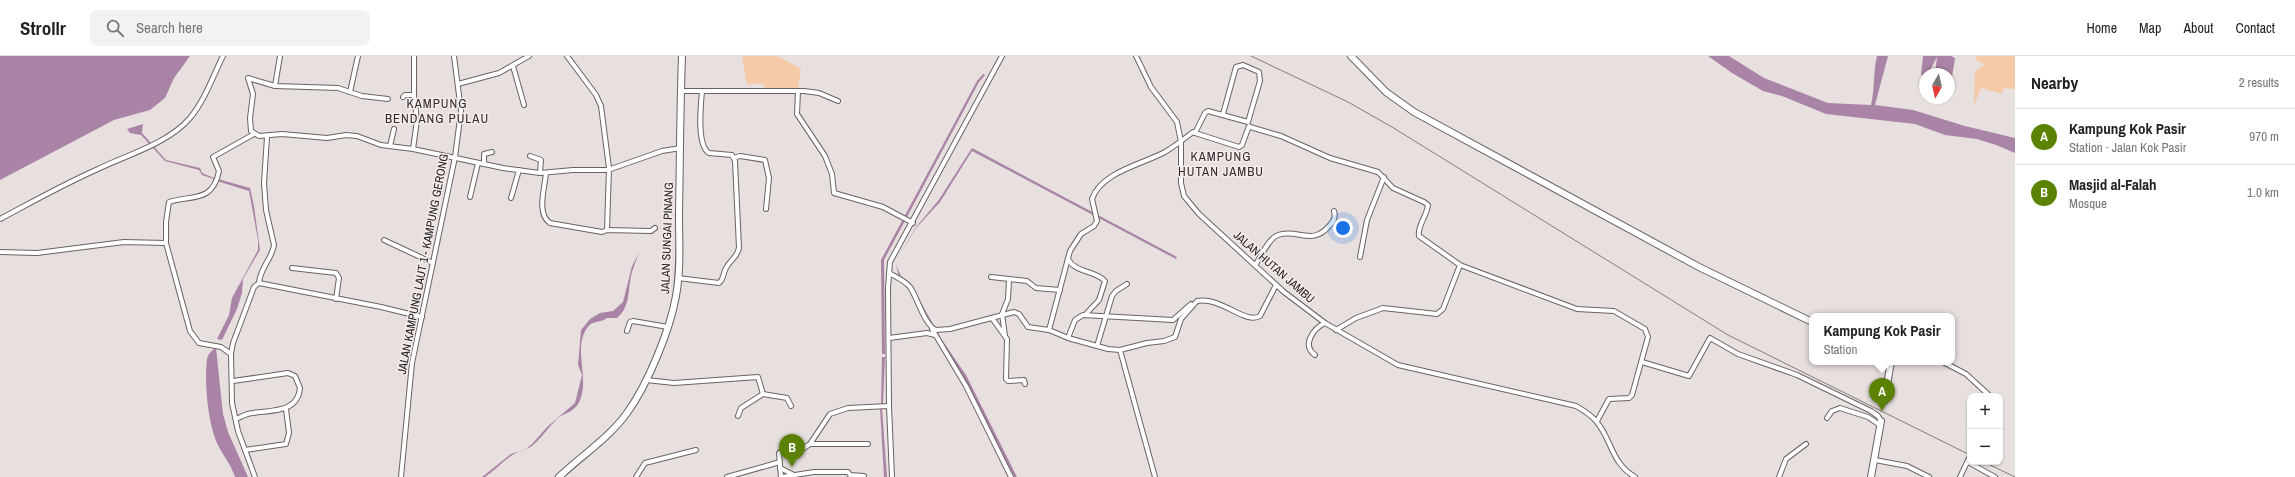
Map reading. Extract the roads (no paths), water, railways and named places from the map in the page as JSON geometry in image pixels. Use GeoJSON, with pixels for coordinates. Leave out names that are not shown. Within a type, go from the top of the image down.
{"type":"FeatureCollection","features":[{"type":"Feature","properties":{"kind":"street"},"geometry":{"type":"LineString","coordinates":[[0,219],[64,185],[146,148],[180,127],[190,118],[201,102],[223,56]]}},
{"type":"Feature","properties":{"kind":"street"},"geometry":{"type":"LineString","coordinates":[[275,86],[280,56]]}},
{"type":"Feature","properties":{"kind":"street"},"geometry":{"type":"LineString","coordinates":[[350,92],[358,56]]}},
{"type":"Feature","properties":{"kind":"street"},"geometry":{"type":"LineString","coordinates":[[413,149],[417,120],[414,95],[414,56]]}},
{"type":"Feature","properties":{"kind":"street","name":"JALAN KAMPUNG LAUT 1 - KAMPUNG GERONG"},"geometry":{"type":"LineString","coordinates":[[401,477],[412,363],[455,157],[461,111],[454,56]]}},
{"type":"Feature","properties":{"kind":"street"},"geometry":{"type":"LineString","coordinates":[[458,84],[499,73],[529,56]]}},
{"type":"Feature","properties":{"kind":"street"},"geometry":{"type":"LineString","coordinates":[[567,56],[596,95],[601,106],[609,168],[607,230]]}},
{"type":"Feature","properties":{"kind":"street","name":"JALAN SUNGAI PINANG"},"geometry":{"type":"LineString","coordinates":[[559,477],[614,428],[627,413],[646,380],[668,327],[673,309],[678,278],[682,56]]}},
{"type":"Feature","properties":{"kind":"street"},"geometry":{"type":"LineString","coordinates":[[892,477],[889,406],[888,273],[892,258],[913,223],[1002,56]]}},
{"type":"Feature","properties":{"kind":"street","name":"JALAN HUTAN JAMBU"},"geometry":{"type":"LineString","coordinates":[[1136,56],[1151,87],[1177,122],[1181,142],[1180,183],[1184,196],[1199,214],[1256,264],[1276,285],[1325,323],[1398,365],[1568,403],[1582,410],[1597,422],[1615,457],[1625,470],[1635,477]]}},
{"type":"Feature","properties":{"kind":"street"},"geometry":{"type":"LineString","coordinates":[[1351,56],[1386,92],[1414,112],[1699,267],[1809,321]]}},
{"type":"Feature","properties":{"kind":"street"},"geometry":{"type":"LineString","coordinates":[[1050,330],[1068,259],[1075,241],[1084,231],[1094,226],[1097,219],[1094,212],[1092,199],[1098,188],[1127,168],[1156,156],[1181,142],[1193,132],[1233,147],[1239,147],[1242,145],[1250,127],[1248,122],[1261,74],[1243,65],[1236,67],[1223,114]]}},
{"type":"Feature","properties":{"kind":"street"},"geometry":{"type":"LineString","coordinates":[[513,66],[524,105]]}},
{"type":"Feature","properties":{"kind":"street"},"geometry":{"type":"LineString","coordinates":[[254,134],[251,130],[250,118],[253,94],[248,78],[275,86],[335,88],[362,96],[388,99]]}},
{"type":"Feature","properties":{"kind":"street"},"geometry":{"type":"LineString","coordinates":[[681,91],[798,91],[819,93],[838,101]]}},
{"type":"Feature","properties":{"kind":"street"},"geometry":{"type":"LineString","coordinates":[[678,278],[719,283],[723,280],[726,268],[736,257],[740,240],[734,158],[732,155],[709,152],[704,148],[700,132],[702,91]]}},
{"type":"Feature","properties":{"kind":"street"},"geometry":{"type":"LineString","coordinates":[[798,91],[797,114],[825,156],[832,174],[834,193],[883,207],[913,223]]}},
{"type":"Feature","properties":{"kind":"street"},"geometry":{"type":"LineString","coordinates":[[403,97],[405,95],[414,95]]}},
{"type":"Feature","properties":{"kind":"street"},"geometry":{"type":"LineString","coordinates":[[1196,133],[1205,113],[1208,111],[1248,122]]}},
{"type":"Feature","properties":{"kind":"street"},"geometry":{"type":"LineString","coordinates":[[1250,127],[1281,136],[1330,158],[1378,172],[1394,188],[1426,204],[1427,210],[1419,231],[1419,236],[1460,265],[1577,309],[1614,311],[1647,332],[1648,337],[1642,362],[1632,394],[1629,398],[1609,399],[1597,422]]}},
{"type":"Feature","properties":{"kind":"street"},"geometry":{"type":"LineString","coordinates":[[390,146],[394,129]]}},
{"type":"Feature","properties":{"kind":"street"},"geometry":{"type":"LineString","coordinates":[[231,354],[221,347],[199,343],[190,331],[166,243],[166,222],[169,202],[201,197],[206,194],[218,177],[219,171],[213,157],[254,134],[267,137],[282,134],[327,138],[346,135],[390,146],[540,173],[608,170],[662,151],[681,148]]}},
{"type":"Feature","properties":{"kind":"street"},"geometry":{"type":"LineString","coordinates":[[255,477],[245,450],[232,403],[233,382],[231,354],[233,343],[254,287],[259,283],[262,270],[273,250],[274,245],[266,210],[264,183],[267,137]]}},
{"type":"Feature","properties":{"kind":"street"},"geometry":{"type":"LineString","coordinates":[[484,164],[484,154],[492,152]]}},
{"type":"Feature","properties":{"kind":"street"},"geometry":{"type":"LineString","coordinates":[[530,156],[541,160],[540,173]]}},
{"type":"Feature","properties":{"kind":"street"},"geometry":{"type":"LineString","coordinates":[[734,158],[740,156],[765,160],[769,178],[766,209]]}},
{"type":"Feature","properties":{"kind":"street"},"geometry":{"type":"LineString","coordinates":[[470,197],[478,163]]}},
{"type":"Feature","properties":{"kind":"street"},"geometry":{"type":"LineString","coordinates":[[511,198],[519,170]]}},
{"type":"Feature","properties":{"kind":"street"},"geometry":{"type":"LineString","coordinates":[[546,173],[542,211],[547,222],[602,232],[607,230],[651,231],[655,228]]}},
{"type":"Feature","properties":{"kind":"street"},"geometry":{"type":"LineString","coordinates":[[1360,257],[1367,220],[1384,178]]}},
{"type":"Feature","properties":{"kind":"street"},"geometry":{"type":"LineString","coordinates":[[1256,264],[1275,236],[1282,234],[1317,236],[1333,223],[1335,216],[1334,211]]}},
{"type":"Feature","properties":{"kind":"street"},"geometry":{"type":"LineString","coordinates":[[384,240],[433,263]]}},
{"type":"Feature","properties":{"kind":"street"},"geometry":{"type":"LineString","coordinates":[[0,252],[37,253],[124,242],[166,243]]}},
{"type":"Feature","properties":{"kind":"street"},"geometry":{"type":"LineString","coordinates":[[1068,259],[1075,267],[1098,275],[1105,281],[1099,300],[1085,315],[1075,320],[1068,338]]}},
{"type":"Feature","properties":{"kind":"street"},"geometry":{"type":"LineString","coordinates":[[1336,330],[1360,316],[1369,315],[1383,308],[1437,314],[1443,309],[1460,265]]}},
{"type":"Feature","properties":{"kind":"street"},"geometry":{"type":"LineString","coordinates":[[292,268],[336,273],[339,278],[336,299]]}},
{"type":"Feature","properties":{"kind":"street"},"geometry":{"type":"LineString","coordinates":[[888,273],[900,279],[910,288],[966,386],[1011,477]]}},
{"type":"Feature","properties":{"kind":"street"},"geometry":{"type":"LineString","coordinates":[[991,277],[1028,281],[1036,288],[1043,290],[1060,290]]}},
{"type":"Feature","properties":{"kind":"street"},"geometry":{"type":"LineString","coordinates":[[1005,336],[1002,314],[1008,299],[1009,280]]}},
{"type":"Feature","properties":{"kind":"street"},"geometry":{"type":"LineString","coordinates":[[259,283],[382,307],[422,317]]}},
{"type":"Feature","properties":{"kind":"street"},"geometry":{"type":"LineString","coordinates":[[1097,346],[1105,316],[1116,291],[1127,284]]}},
{"type":"Feature","properties":{"kind":"street"},"geometry":{"type":"LineString","coordinates":[[1085,315],[1172,320],[1184,309],[1197,301],[1216,302],[1245,317],[1257,318],[1260,316],[1276,285]]}},
{"type":"Feature","properties":{"kind":"street"},"geometry":{"type":"LineString","coordinates":[[889,338],[937,333],[1002,314],[1017,313],[1028,327],[1050,330],[1068,338],[1097,346],[1120,350],[1147,342],[1164,342],[1175,337],[1181,319],[1197,301]]}},
{"type":"Feature","properties":{"kind":"street"},"geometry":{"type":"LineString","coordinates":[[992,318],[1008,341],[1006,379],[1008,381],[1024,380],[1026,384]]}},
{"type":"Feature","properties":{"kind":"street"},"geometry":{"type":"LineString","coordinates":[[627,331],[630,322],[635,321],[668,327]]}},
{"type":"Feature","properties":{"kind":"street"},"geometry":{"type":"LineString","coordinates":[[1315,355],[1310,346],[1312,333],[1315,328],[1325,323]]}},
{"type":"Feature","properties":{"kind":"street"},"geometry":{"type":"LineString","coordinates":[[1642,362],[1689,376],[1710,338],[1742,356],[1797,375],[1871,411],[1878,416],[1880,423],[1871,477]]}},
{"type":"Feature","properties":{"kind":"street"},"geometry":{"type":"LineString","coordinates":[[1120,350],[1155,477]]}},
{"type":"Feature","properties":{"kind":"street"},"geometry":{"type":"LineString","coordinates":[[1884,401],[1890,365]]}},
{"type":"Feature","properties":{"kind":"street"},"geometry":{"type":"LineString","coordinates":[[1949,365],[1966,374],[1987,393]]}},
{"type":"Feature","properties":{"kind":"street"},"geometry":{"type":"LineString","coordinates":[[233,382],[292,374],[300,388],[300,392],[294,404],[286,409],[251,413],[236,419]]}},
{"type":"Feature","properties":{"kind":"street"},"geometry":{"type":"LineString","coordinates":[[646,380],[674,383],[758,377],[763,394]]}},
{"type":"Feature","properties":{"kind":"street"},"geometry":{"type":"LineString","coordinates":[[738,416],[741,408],[763,394],[787,398],[791,406]]}},
{"type":"Feature","properties":{"kind":"street"},"geometry":{"type":"LineString","coordinates":[[864,476],[850,475],[848,472],[814,472],[781,477],[779,453],[783,450],[801,450],[810,444],[830,414],[848,408],[889,406]]}},
{"type":"Feature","properties":{"kind":"street"},"geometry":{"type":"LineString","coordinates":[[1827,418],[1832,411],[1840,408],[1868,417],[1880,423]]}},
{"type":"Feature","properties":{"kind":"street"},"geometry":{"type":"LineString","coordinates":[[245,450],[286,444],[289,422],[286,409]]}},
{"type":"Feature","properties":{"kind":"street"},"geometry":{"type":"LineString","coordinates":[[810,444],[868,444]]}},
{"type":"Feature","properties":{"kind":"street"},"geometry":{"type":"LineString","coordinates":[[1779,477],[1786,459],[1806,444]]}},
{"type":"Feature","properties":{"kind":"street"},"geometry":{"type":"LineString","coordinates":[[636,477],[645,462],[696,450]]}},
{"type":"Feature","properties":{"kind":"street"},"geometry":{"type":"LineString","coordinates":[[1875,460],[1907,466],[1929,477]]}},
{"type":"Feature","properties":{"kind":"street"},"geometry":{"type":"LineString","coordinates":[[727,477],[780,462]]}},
{"type":"Feature","properties":{"kind":"street"},"geometry":{"type":"LineString","coordinates":[[1960,477],[1967,462]]}},
{"type":"Feature","properties":{"kind":"street"},"geometry":{"type":"LineString","coordinates":[[1976,465],[1995,477]]}},
{"type":"Feature","properties":{"kind":"street"},"geometry":{"type":"LineString","coordinates":[[780,468],[795,475]]}},
{"type":"Feature","properties":{"kind":"railway"},"geometry":{"type":"LineString","coordinates":[[1251,56],[1348,102],[1392,127],[1728,335],[1967,454]]}},
{"type":"Feature","properties":{"kind":"railway"},"geometry":{"type":"LineString","coordinates":[[1990,465],[2015,477]]}},
{"type":"Feature","properties":{"kind":"place","name":"Kampung Kok Pasir"},"geometry":{"type":"Point","coordinates":[1882,411]}},
{"type":"Feature","properties":{"kind":"place","name":"Masjid al-Falah"},"geometry":{"type":"Point","coordinates":[792,467]}},
{"type":"Feature","properties":{"kind":"district","name":"KAMPUNG BENDANG PULAU"},"geometry":{"type":"Point","coordinates":[437,110]}},
{"type":"Feature","properties":{"kind":"district","name":"KAMPUNG HUTAN JAMBU"},"geometry":{"type":"Point","coordinates":[1221,164]}}]}
